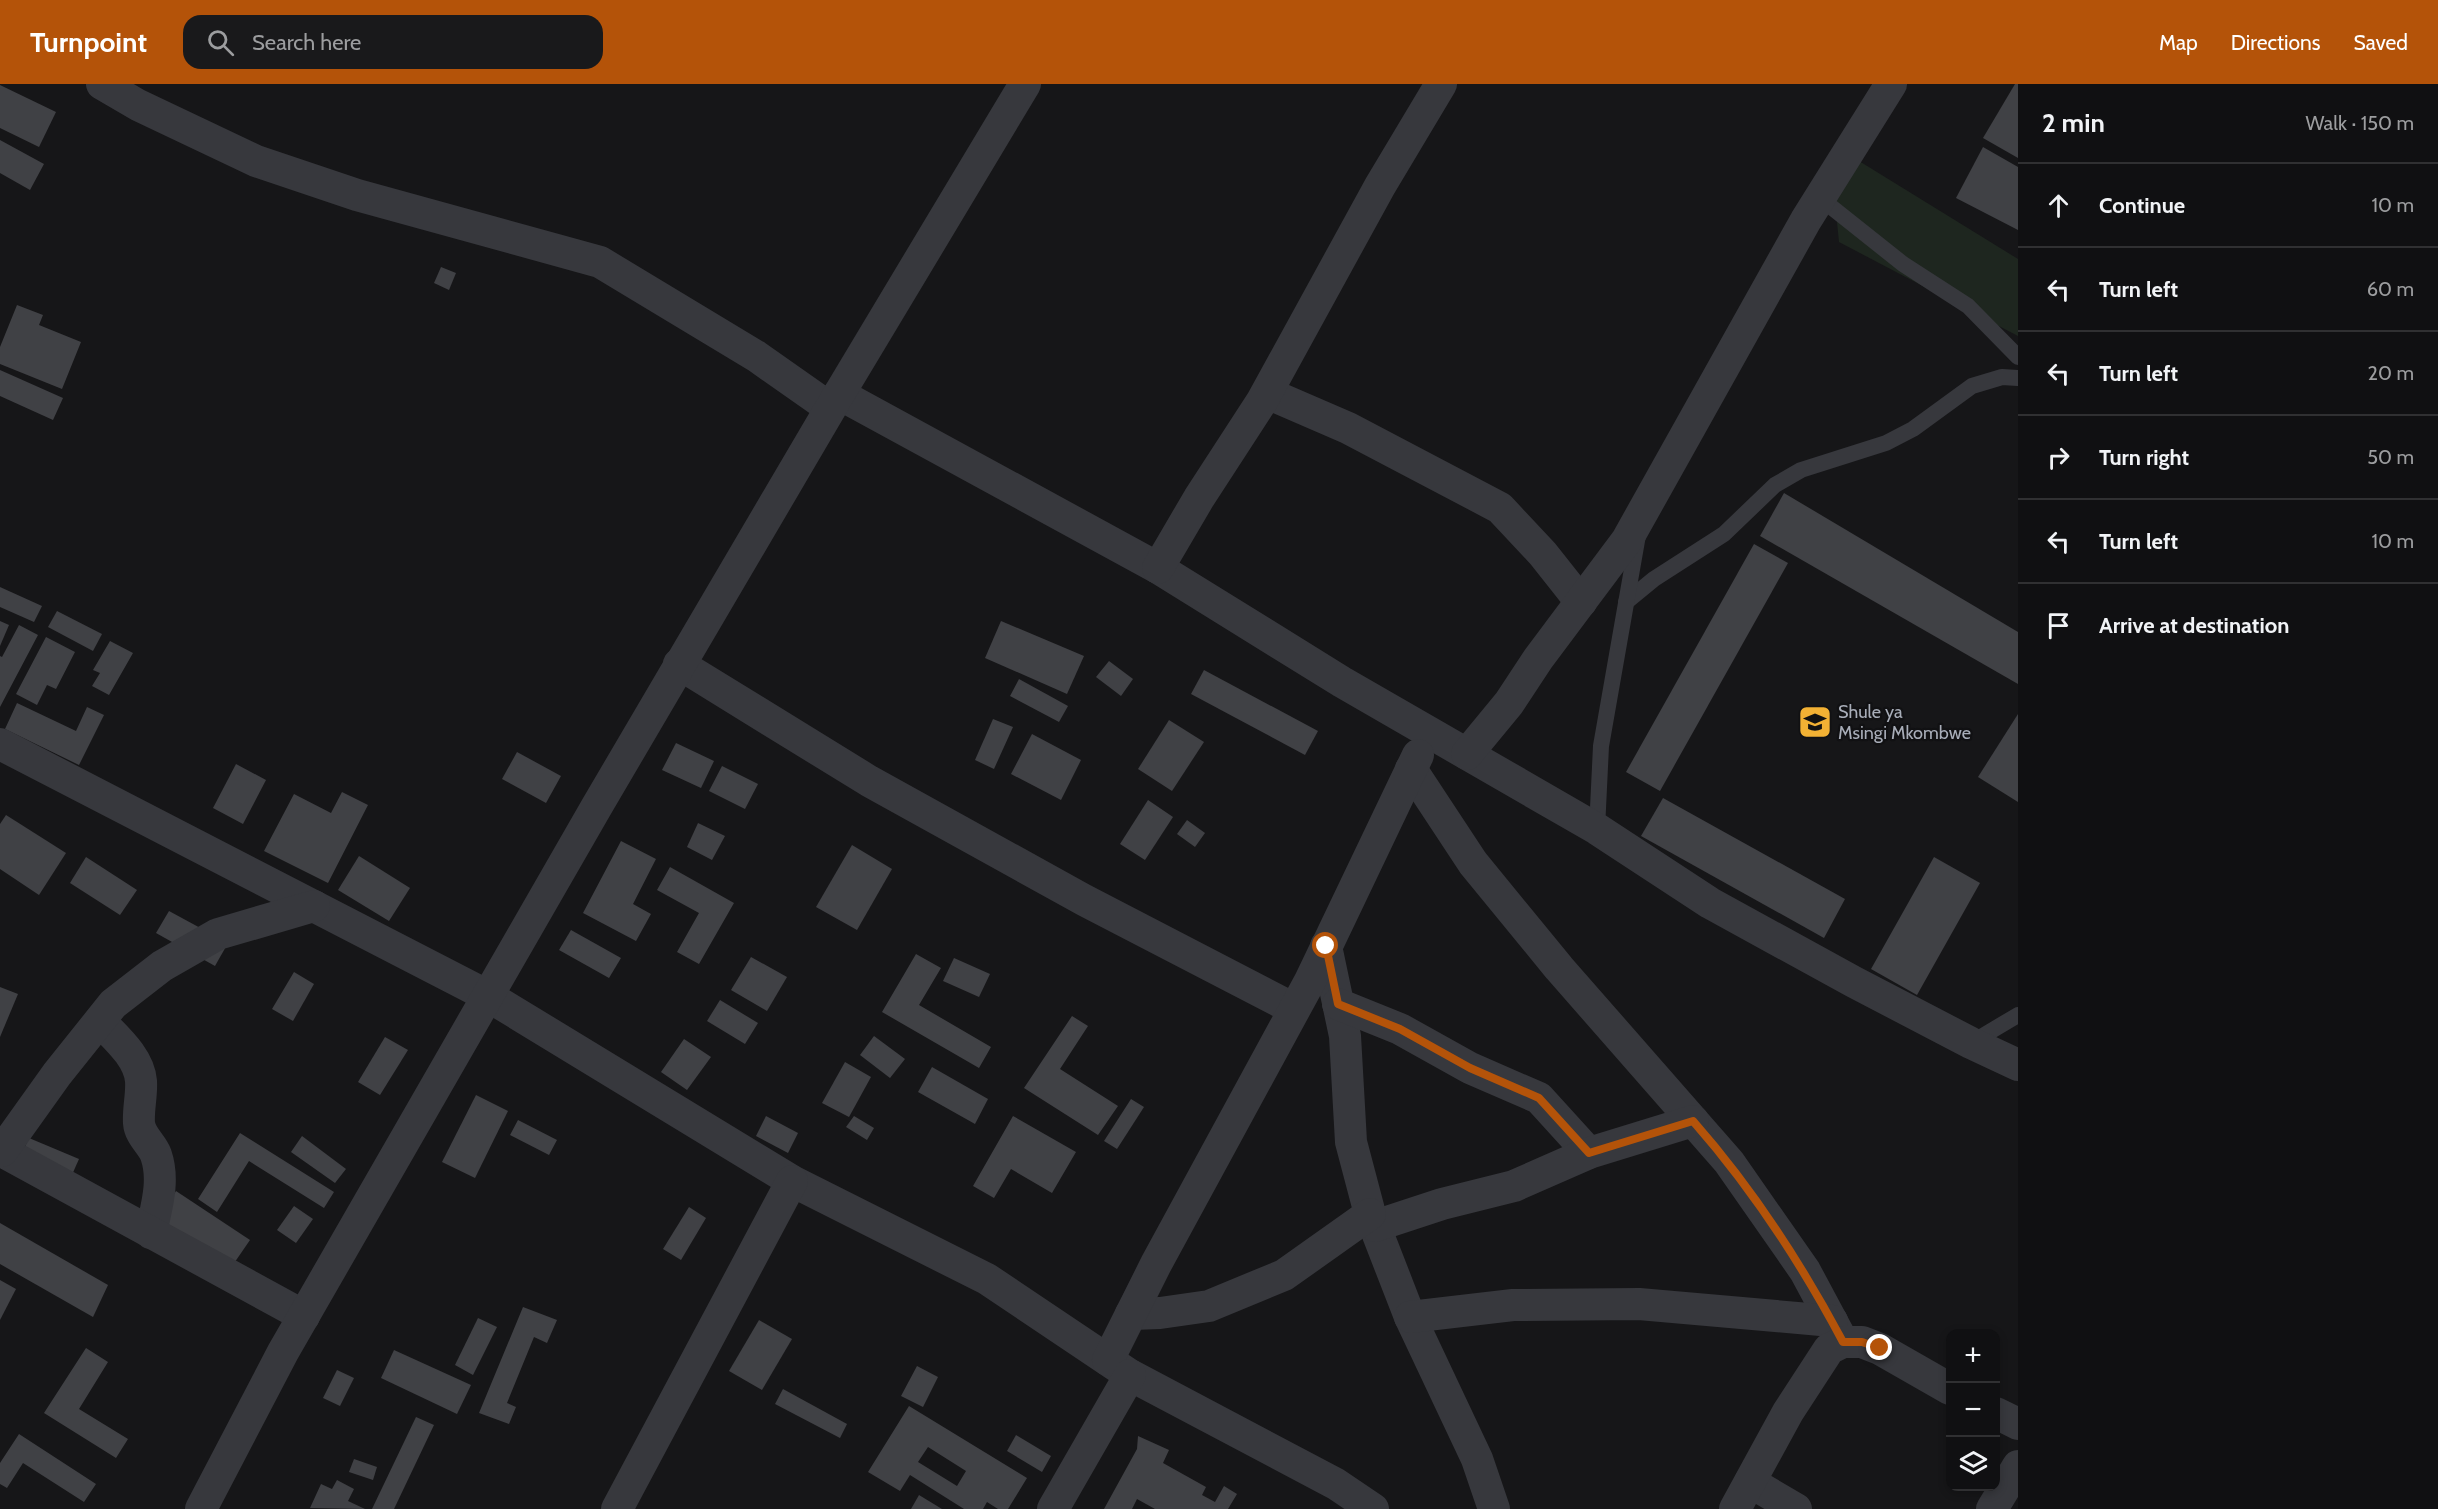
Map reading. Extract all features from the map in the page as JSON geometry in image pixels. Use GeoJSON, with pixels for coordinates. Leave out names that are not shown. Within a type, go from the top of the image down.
{"type":"FeatureCollection","features":[{"type":"Feature","properties":{"kind":"street"},"geometry":{"type":"LineString","coordinates":[[102,84],[138,105],[256,161],[357,195],[600,262],[835,401],[1158,568],[1428,732],[1597,829],[1710,903],[1854,982],[2018,1065]]}},
{"type":"Feature","properties":{"kind":"street"},"geometry":{"type":"LineString","coordinates":[[1158,568],[1199,498],[1267,393],[1380,186],[1440,84]]}},
{"type":"Feature","properties":{"kind":"street"},"geometry":{"type":"LineString","coordinates":[[1467,754],[1509,703],[1538,659],[1627,540],[1820,198],[1891,84]]}},
{"type":"Feature","properties":{"kind":"street"},"geometry":{"type":"LineString","coordinates":[[201,1509],[304,1316],[679,664],[1022,85]]}},
{"type":"Feature","properties":{"kind":"street"},"geometry":{"type":"LineString","coordinates":[[1267,393],[1348,428],[1500,508],[1543,554],[1581,602]]}},
{"type":"Feature","properties":{"kind":"street"},"geometry":{"type":"LineString","coordinates":[[679,664],[869,781],[1084,900],[1294,1009]]}},
{"type":"Feature","properties":{"kind":"street"},"geometry":{"type":"LineString","coordinates":[[1053,1509],[1119,1368],[1131,1314],[1294,1009],[1428,732]]}},
{"type":"Feature","properties":{"kind":"street"},"geometry":{"type":"LineString","coordinates":[[0,744],[488,996],[792,1181],[987,1279],[1119,1368],[1336,1484],[1373,1509]]}},
{"type":"Feature","properties":{"kind":"street"},"geometry":{"type":"LineString","coordinates":[[1411,769],[1473,863],[1559,968],[1729,1162],[1805,1271],[1838,1331]]}},
{"type":"Feature","properties":{"kind":"street"},"geometry":{"type":"LineString","coordinates":[[304,1316],[1,1151],[57,1074],[113,1004],[162,966],[218,934],[314,906]]}},
{"type":"Feature","properties":{"kind":"street"},"geometry":{"type":"LineString","coordinates":[[1326,946],[1345,1036],[1351,1142],[1373,1220],[1410,1317],[1477,1459],[1494,1509]]}},
{"type":"Feature","properties":{"kind":"street"},"geometry":{"type":"LineString","coordinates":[[1338,1004],[1400,1029],[1470,1068],[1539,1098],[1589,1153]]}},
{"type":"Feature","properties":{"kind":"street"},"geometry":{"type":"LineString","coordinates":[[100,1021],[135,1060],[141,1080],[139,1124],[144,1137],[156,1153],[160,1171],[159,1195],[151,1233]]}},
{"type":"Feature","properties":{"kind":"street"},"geometry":{"type":"LineString","coordinates":[[1131,1314],[1209,1306],[1284,1275],[1373,1220],[1514,1186],[1589,1153],[1693,1121]]}},
{"type":"Feature","properties":{"kind":"street"},"geometry":{"type":"LineString","coordinates":[[617,1509],[792,1181]]}},
{"type":"Feature","properties":{"kind":"street"},"geometry":{"type":"LineString","coordinates":[[1410,1317],[1513,1305],[1639,1304],[1838,1331],[1880,1348],[1946,1387]]}},
{"type":"Feature","properties":{"kind":"street"},"geometry":{"type":"LineString","coordinates":[[1796,1509],[1743,1496],[1788,1412],[1838,1331]]}},
{"type":"Feature","properties":{"kind":"street"},"geometry":{"type":"LineString","coordinates":[[2000,1415],[2018,1424]]}},
{"type":"Feature","properties":{"kind":"street"},"geometry":{"type":"LineString","coordinates":[[1992,1509],[2018,1466]]}},
{"type":"Feature","properties":{"kind":"lane"},"geometry":{"type":"LineString","coordinates":[[1820,198],[1903,264],[1968,306],[2018,357]]}},
{"type":"Feature","properties":{"kind":"lane"},"geometry":{"type":"LineString","coordinates":[[1626,602],[1654,579],[1724,534],[1776,485],[1801,470],[1886,442],[1913,429],[1972,386],[2002,377],[2018,378]]}},
{"type":"Feature","properties":{"kind":"lane"},"geometry":{"type":"LineString","coordinates":[[1597,829],[1601,746],[1642,511]]}},
{"type":"Feature","properties":{"kind":"lane"},"geometry":{"type":"LineString","coordinates":[[1971,1043],[2018,1015]]}},
{"type":"Feature","properties":{"kind":"shaded area"},"geometry":{"type":"Polygon","coordinates":[[[1859,161],[2018,259],[2018,336],[1839,242],[1834,192],[1859,161]]]}},
{"type":"Feature","properties":{"kind":"building"},"geometry":{"type":"Polygon","coordinates":[[[2015,84],[2018,84],[2018,158],[1983,138],[2015,84]]]}},
{"type":"Feature","properties":{"kind":"building"},"geometry":{"type":"Polygon","coordinates":[[[0,85],[56,112],[39,147],[0,128],[0,85]]]}},
{"type":"Feature","properties":{"kind":"building"},"geometry":{"type":"Polygon","coordinates":[[[0,140],[44,164],[30,190],[0,173],[0,140]]]}},
{"type":"Feature","properties":{"kind":"building"},"geometry":{"type":"Polygon","coordinates":[[[1983,147],[2018,167],[2018,230],[1956,198],[1983,147]]]}},
{"type":"Feature","properties":{"kind":"building"},"geometry":{"type":"Polygon","coordinates":[[[441,267],[456,273],[449,290],[434,283],[441,267]]]}},
{"type":"Feature","properties":{"kind":"building"},"geometry":{"type":"Polygon","coordinates":[[[17,305],[43,315],[39,325],[81,342],[62,389],[0,364],[0,347],[17,305]]]}},
{"type":"Feature","properties":{"kind":"building"},"geometry":{"type":"Polygon","coordinates":[[[0,370],[63,398],[53,420],[0,396],[0,370]]]}},
{"type":"Feature","properties":{"kind":"building"},"geometry":{"type":"Polygon","coordinates":[[[1784,493],[2018,632],[2018,684],[1760,536],[1784,493]]]}},
{"type":"Feature","properties":{"kind":"building"},"geometry":{"type":"Polygon","coordinates":[[[1754,544],[1788,563],[1660,791],[1626,772],[1754,544]]]}},
{"type":"Feature","properties":{"kind":"building"},"geometry":{"type":"Polygon","coordinates":[[[0,587],[42,606],[34,622],[0,607],[0,587]]]}},
{"type":"Feature","properties":{"kind":"building"},"geometry":{"type":"Polygon","coordinates":[[[57,611],[102,634],[93,651],[48,627],[57,611]]]}},
{"type":"Feature","properties":{"kind":"building"},"geometry":{"type":"Polygon","coordinates":[[[0,621],[9,625],[0,646],[0,621]]]}},
{"type":"Feature","properties":{"kind":"building"},"geometry":{"type":"Polygon","coordinates":[[[1001,621],[1084,656],[1067,694],[985,658],[1001,621]]]}},
{"type":"Feature","properties":{"kind":"building"},"geometry":{"type":"Polygon","coordinates":[[[19,625],[38,635],[0,707],[0,656],[2,657],[19,625]]]}},
{"type":"Feature","properties":{"kind":"building"},"geometry":{"type":"Polygon","coordinates":[[[46,637],[75,652],[56,689],[47,685],[37,705],[16,694],[46,637]]]}},
{"type":"Feature","properties":{"kind":"building"},"geometry":{"type":"Polygon","coordinates":[[[110,641],[133,653],[109,695],[92,686],[100,673],[93,670],[110,641]]]}},
{"type":"Feature","properties":{"kind":"building"},"geometry":{"type":"Polygon","coordinates":[[[1109,661],[1133,679],[1121,696],[1096,677],[1109,661]]]}},
{"type":"Feature","properties":{"kind":"building"},"geometry":{"type":"Polygon","coordinates":[[[1204,670],[1318,731],[1305,755],[1191,694],[1204,670]]]}},
{"type":"Feature","properties":{"kind":"building"},"geometry":{"type":"Polygon","coordinates":[[[1019,679],[1068,706],[1059,722],[1010,696],[1019,679]]]}},
{"type":"Feature","properties":{"kind":"building"},"geometry":{"type":"Polygon","coordinates":[[[17,703],[76,731],[87,707],[104,715],[79,765],[5,729],[17,703]]]}},
{"type":"Feature","properties":{"kind":"building"},"geometry":{"type":"Polygon","coordinates":[[[2018,714],[2018,802],[1978,777],[2018,714]]]}},
{"type":"Feature","properties":{"kind":"building"},"geometry":{"type":"Polygon","coordinates":[[[993,719],[1013,727],[994,769],[975,760],[993,719]]]}},
{"type":"Feature","properties":{"kind":"building"},"geometry":{"type":"Polygon","coordinates":[[[1169,720],[1204,742],[1172,791],[1138,769],[1169,720]]]}},
{"type":"Feature","properties":{"kind":"building"},"geometry":{"type":"Polygon","coordinates":[[[1032,734],[1081,760],[1061,800],[1011,774],[1032,734]]]}},
{"type":"Feature","properties":{"kind":"building"},"geometry":{"type":"Polygon","coordinates":[[[676,743],[714,761],[701,788],[662,770],[676,743]]]}},
{"type":"Feature","properties":{"kind":"building"},"geometry":{"type":"Polygon","coordinates":[[[517,752],[561,776],[546,803],[502,779],[517,752]]]}},
{"type":"Feature","properties":{"kind":"building"},"geometry":{"type":"Polygon","coordinates":[[[236,764],[266,780],[243,824],[213,808],[236,764]]]}},
{"type":"Feature","properties":{"kind":"building"},"geometry":{"type":"Polygon","coordinates":[[[722,766],[758,784],[745,809],[709,791],[722,766]]]}},
{"type":"Feature","properties":{"kind":"building"},"geometry":{"type":"Polygon","coordinates":[[[342,792],[368,805],[328,883],[264,851],[294,794],[331,813],[342,792]]]}},
{"type":"Feature","properties":{"kind":"building"},"geometry":{"type":"Polygon","coordinates":[[[1663,798],[1845,899],[1824,938],[1641,836],[1663,798]]]}},
{"type":"Feature","properties":{"kind":"building"},"geometry":{"type":"Polygon","coordinates":[[[1148,800],[1173,817],[1145,860],[1120,844],[1148,800]]]}},
{"type":"Feature","properties":{"kind":"building"},"geometry":{"type":"Polygon","coordinates":[[[6,815],[66,853],[39,895],[0,869],[0,824],[6,815]]]}},
{"type":"Feature","properties":{"kind":"building"},"geometry":{"type":"Polygon","coordinates":[[[1187,820],[1205,833],[1195,847],[1177,834],[1187,820]]]}},
{"type":"Feature","properties":{"kind":"building"},"geometry":{"type":"Polygon","coordinates":[[[698,823],[725,836],[712,860],[687,847],[698,823]]]}},
{"type":"Feature","properties":{"kind":"building"},"geometry":{"type":"Polygon","coordinates":[[[621,841],[656,859],[633,904],[651,914],[636,941],[583,913],[621,841]]]}},
{"type":"Feature","properties":{"kind":"building"},"geometry":{"type":"Polygon","coordinates":[[[852,845],[892,869],[857,930],[816,907],[852,845]]]}},
{"type":"Feature","properties":{"kind":"building"},"geometry":{"type":"Polygon","coordinates":[[[359,856],[410,888],[389,921],[338,890],[359,856]]]}},
{"type":"Feature","properties":{"kind":"building"},"geometry":{"type":"Polygon","coordinates":[[[86,857],[137,890],[120,915],[70,883],[86,857]]]}},
{"type":"Feature","properties":{"kind":"building"},"geometry":{"type":"Polygon","coordinates":[[[1934,857],[1980,883],[1917,995],[1871,969],[1934,857]]]}},
{"type":"Feature","properties":{"kind":"building"},"geometry":{"type":"Polygon","coordinates":[[[670,867],[734,903],[699,964],[677,952],[699,913],[657,890],[670,867]]]}},
{"type":"Feature","properties":{"kind":"building"},"geometry":{"type":"Polygon","coordinates":[[[169,911],[228,943],[215,966],[156,933],[169,911]]]}},
{"type":"Feature","properties":{"kind":"building"},"geometry":{"type":"Polygon","coordinates":[[[571,930],[621,958],[609,978],[559,950],[571,930]]]}},
{"type":"Feature","properties":{"kind":"building"},"geometry":{"type":"Polygon","coordinates":[[[916,954],[941,968],[919,1005],[991,1047],[979,1068],[882,1012],[916,954]]]}},
{"type":"Feature","properties":{"kind":"building"},"geometry":{"type":"Polygon","coordinates":[[[751,957],[787,977],[767,1011],[731,990],[751,957]]]}},
{"type":"Feature","properties":{"kind":"building"},"geometry":{"type":"Polygon","coordinates":[[[954,958],[990,974],[979,997],[943,981],[954,958]]]}},
{"type":"Feature","properties":{"kind":"building"},"geometry":{"type":"Polygon","coordinates":[[[294,972],[314,984],[293,1021],[272,1009],[294,972]]]}},
{"type":"Feature","properties":{"kind":"building"},"geometry":{"type":"Polygon","coordinates":[[[0,987],[18,994],[0,1037],[0,987]]]}},
{"type":"Feature","properties":{"kind":"building"},"geometry":{"type":"Polygon","coordinates":[[[720,1000],[758,1023],[745,1044],[707,1021],[720,1000]]]}},
{"type":"Feature","properties":{"kind":"building"},"geometry":{"type":"Polygon","coordinates":[[[1072,1016],[1088,1026],[1060,1069],[1118,1106],[1098,1135],[1024,1088],[1072,1016]]]}},
{"type":"Feature","properties":{"kind":"building"},"geometry":{"type":"Polygon","coordinates":[[[874,1036],[905,1059],[890,1078],[860,1055],[874,1036]]]}},
{"type":"Feature","properties":{"kind":"building"},"geometry":{"type":"Polygon","coordinates":[[[385,1037],[408,1050],[380,1095],[358,1082],[385,1037]]]}},
{"type":"Feature","properties":{"kind":"building"},"geometry":{"type":"Polygon","coordinates":[[[684,1039],[711,1057],[687,1090],[661,1072],[684,1039]]]}},
{"type":"Feature","properties":{"kind":"building"},"geometry":{"type":"Polygon","coordinates":[[[845,1062],[871,1077],[849,1117],[822,1103],[845,1062]]]}},
{"type":"Feature","properties":{"kind":"building"},"geometry":{"type":"Polygon","coordinates":[[[932,1067],[988,1099],[975,1124],[918,1092],[932,1067]]]}},
{"type":"Feature","properties":{"kind":"building"},"geometry":{"type":"Polygon","coordinates":[[[476,1095],[508,1111],[475,1178],[442,1162],[476,1095]]]}},
{"type":"Feature","properties":{"kind":"building"},"geometry":{"type":"Polygon","coordinates":[[[1131,1099],[1144,1107],[1117,1149],[1104,1141],[1131,1099]]]}},
{"type":"Feature","properties":{"kind":"building"},"geometry":{"type":"Polygon","coordinates":[[[766,1116],[798,1133],[788,1153],[756,1136],[766,1116]]]}},
{"type":"Feature","properties":{"kind":"building"},"geometry":{"type":"Polygon","coordinates":[[[854,1116],[874,1128],[867,1140],[846,1127],[854,1116]]]}},
{"type":"Feature","properties":{"kind":"building"},"geometry":{"type":"Polygon","coordinates":[[[1013,1116],[1076,1152],[1052,1193],[1011,1169],[994,1198],[973,1186],[1013,1116]]]}},
{"type":"Feature","properties":{"kind":"building"},"geometry":{"type":"Polygon","coordinates":[[[518,1120],[557,1140],[549,1155],[510,1135],[518,1120]]]}},
{"type":"Feature","properties":{"kind":"building"},"geometry":{"type":"Polygon","coordinates":[[[240,1133],[334,1192],[324,1208],[249,1161],[217,1212],[198,1199],[240,1133]]]}},
{"type":"Feature","properties":{"kind":"building"},"geometry":{"type":"Polygon","coordinates":[[[302,1136],[346,1169],[335,1183],[291,1152],[302,1136]]]}},
{"type":"Feature","properties":{"kind":"building"},"geometry":{"type":"Polygon","coordinates":[[[29,1138],[79,1159],[67,1186],[17,1164],[29,1138]]]}},
{"type":"Feature","properties":{"kind":"building"},"geometry":{"type":"Polygon","coordinates":[[[176,1191],[250,1240],[226,1275],[153,1227],[176,1191]]]}},
{"type":"Feature","properties":{"kind":"building"},"geometry":{"type":"Polygon","coordinates":[[[294,1206],[313,1219],[296,1243],[277,1230],[294,1206]]]}},
{"type":"Feature","properties":{"kind":"building"},"geometry":{"type":"Polygon","coordinates":[[[689,1207],[706,1218],[681,1260],[663,1249],[689,1207]]]}},
{"type":"Feature","properties":{"kind":"building"},"geometry":{"type":"Polygon","coordinates":[[[0,1223],[108,1285],[93,1317],[0,1264],[0,1223]]]}},
{"type":"Feature","properties":{"kind":"building"},"geometry":{"type":"Polygon","coordinates":[[[0,1280],[16,1289],[0,1320],[0,1280]]]}},
{"type":"Feature","properties":{"kind":"building"},"geometry":{"type":"Polygon","coordinates":[[[523,1307],[557,1320],[547,1343],[534,1337],[507,1403],[516,1407],[509,1424],[479,1413],[523,1307]]]}},
{"type":"Feature","properties":{"kind":"building"},"geometry":{"type":"Polygon","coordinates":[[[478,1318],[497,1327],[473,1375],[455,1365],[478,1318]]]}},
{"type":"Feature","properties":{"kind":"building"},"geometry":{"type":"Polygon","coordinates":[[[759,1320],[792,1339],[762,1390],[729,1371],[759,1320]]]}},
{"type":"Feature","properties":{"kind":"building"},"geometry":{"type":"Polygon","coordinates":[[[86,1348],[108,1362],[79,1409],[128,1439],[116,1458],[44,1413],[86,1348]]]}},
{"type":"Feature","properties":{"kind":"building"},"geometry":{"type":"Polygon","coordinates":[[[394,1350],[471,1385],[457,1414],[381,1378],[394,1350]]]}},
{"type":"Feature","properties":{"kind":"building"},"geometry":{"type":"Polygon","coordinates":[[[917,1366],[938,1377],[923,1407],[901,1396],[917,1366]]]}},
{"type":"Feature","properties":{"kind":"building"},"geometry":{"type":"Polygon","coordinates":[[[337,1370],[354,1378],[340,1406],[323,1398],[337,1370]]]}},
{"type":"Feature","properties":{"kind":"building"},"geometry":{"type":"Polygon","coordinates":[[[783,1389],[847,1424],[840,1438],[775,1404],[783,1389]]]}},
{"type":"Feature","properties":{"kind":"building"},"geometry":{"type":"Polygon","coordinates":[[[909,1406],[1027,1478],[1008,1509],[998,1509],[987,1502],[983,1509],[964,1509],[910,1475],[900,1491],[868,1472],[909,1406]],[[928,1447],[918,1462],[957,1486],[966,1471],[928,1447]]]}},
{"type":"Feature","properties":{"kind":"building"},"geometry":{"type":"Polygon","coordinates":[[[416,1417],[434,1425],[394,1509],[372,1509],[416,1417]]]}},
{"type":"Feature","properties":{"kind":"building"},"geometry":{"type":"Polygon","coordinates":[[[19,1434],[96,1484],[84,1502],[23,1463],[7,1488],[0,1484],[0,1463],[19,1434]]]}},
{"type":"Feature","properties":{"kind":"building"},"geometry":{"type":"Polygon","coordinates":[[[1016,1435],[1051,1456],[1042,1472],[1007,1451],[1016,1435]]]}},
{"type":"Feature","properties":{"kind":"building"},"geometry":{"type":"Polygon","coordinates":[[[1138,1436],[1169,1450],[1163,1463],[1206,1487],[1202,1495],[1215,1502],[1224,1486],[1237,1494],[1228,1509],[1155,1509],[1137,1499],[1132,1509],[1104,1509],[1137,1449],[1138,1436]]]}},
{"type":"Feature","properties":{"kind":"building"},"geometry":{"type":"Polygon","coordinates":[[[354,1459],[377,1467],[373,1480],[349,1472],[354,1459]]]}},
{"type":"Feature","properties":{"kind":"building"},"geometry":{"type":"Polygon","coordinates":[[[337,1480],[354,1489],[348,1501],[365,1509],[310,1508],[321,1484],[332,1489],[337,1480]]]}},
{"type":"Feature","properties":{"kind":"building"},"geometry":{"type":"Polygon","coordinates":[[[919,1495],[942,1509],[911,1509],[919,1495]]]}},
{"type":"Feature","properties":{"kind":"place","name":"Shule ya Msingi Mkombwe"},"geometry":{"type":"Point","coordinates":[1815,722]}},
{"type":"Feature","properties":{"kind":"route"},"geometry":{"type":"LineString","coordinates":[[1326,946],[1338,1004],[1400,1029],[1470,1068],[1539,1098],[1589,1153],[1693,1121],[1729,1162],[1805,1271],[1843,1342],[1862,1342],[1880,1348]]}}]}
